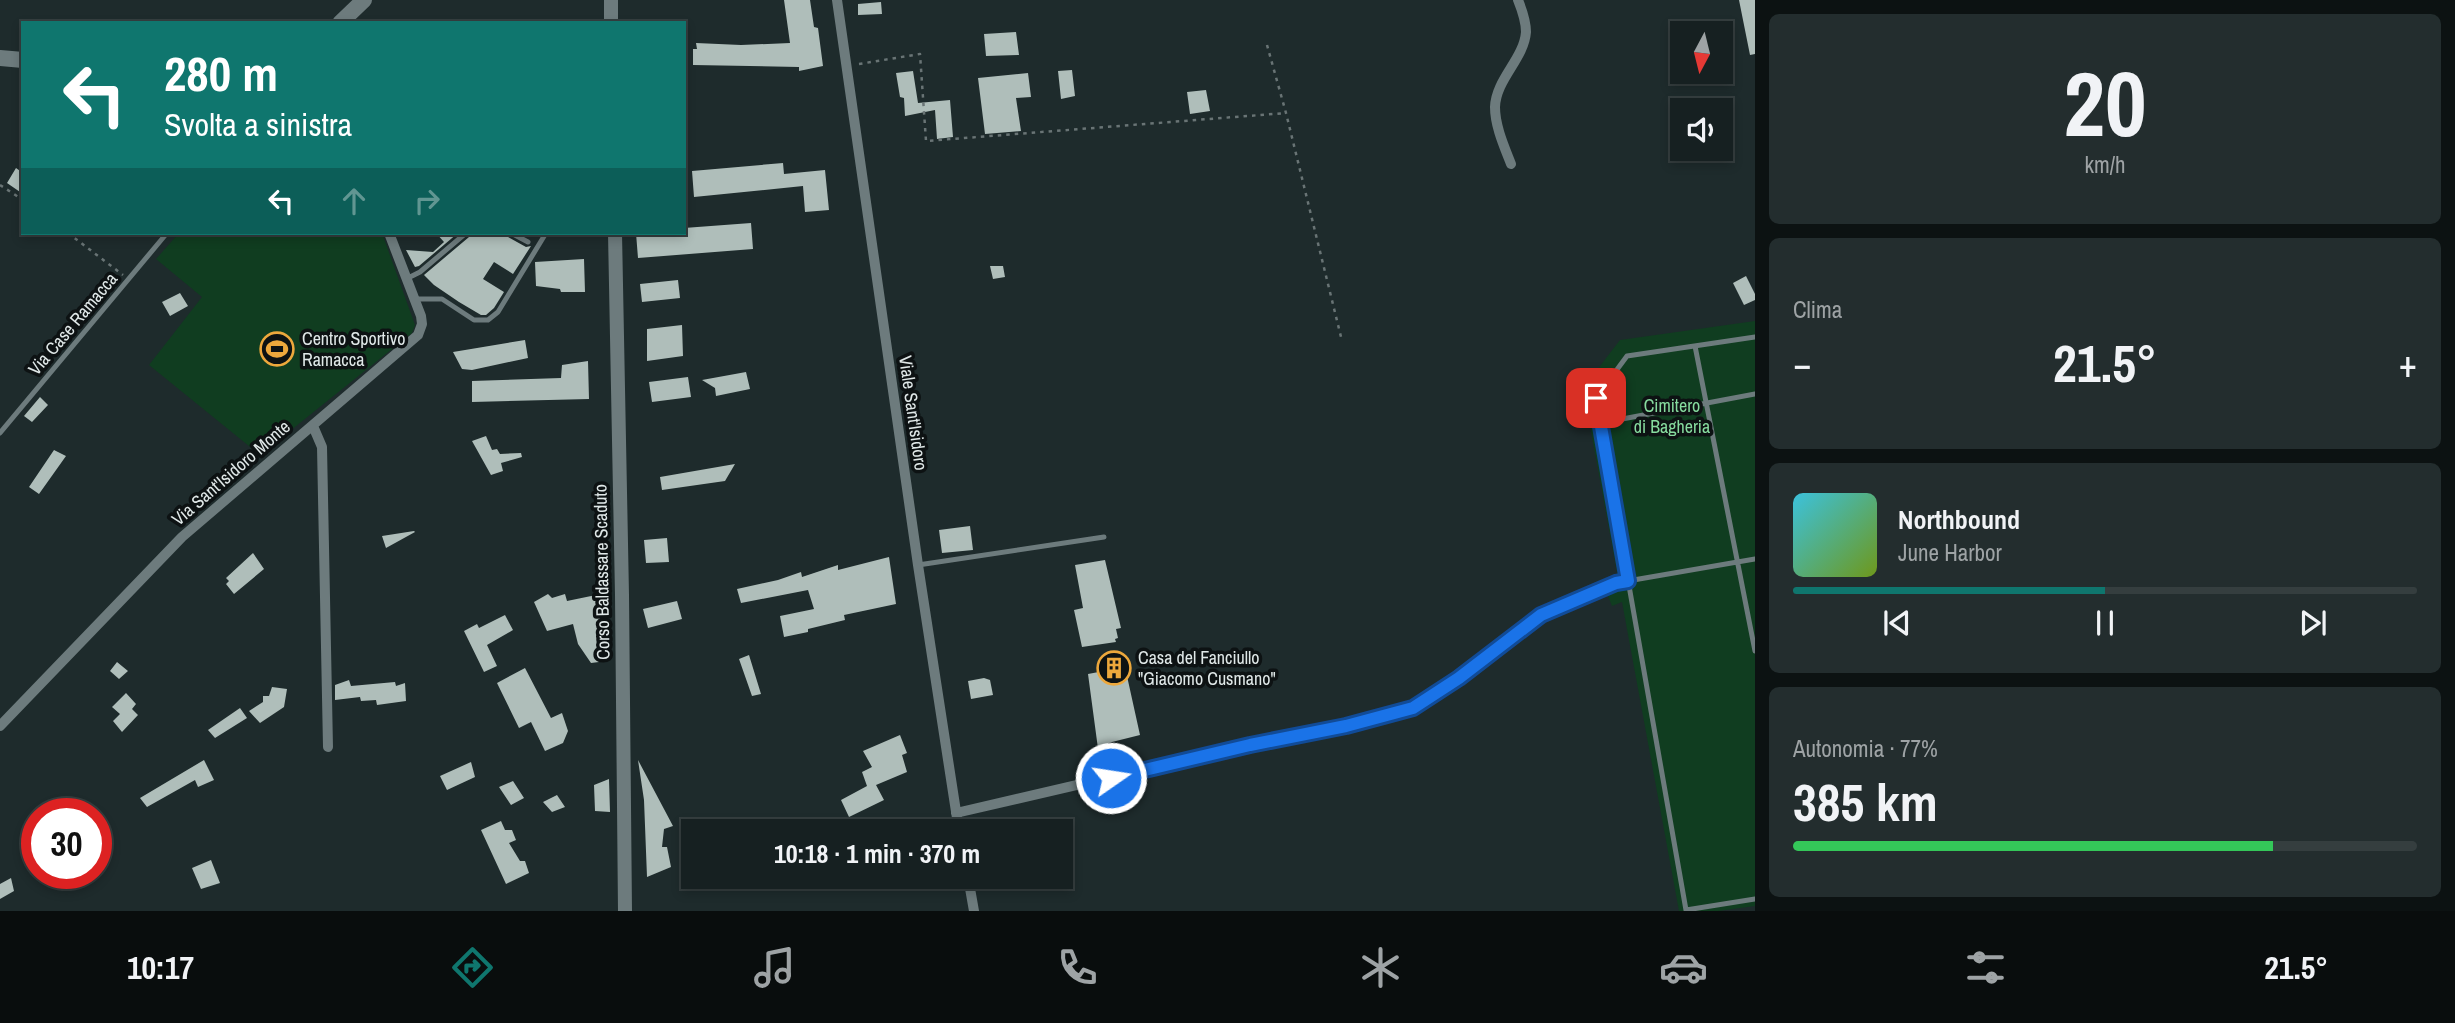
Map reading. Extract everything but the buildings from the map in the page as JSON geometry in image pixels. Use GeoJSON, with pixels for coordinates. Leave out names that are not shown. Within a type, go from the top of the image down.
{"type":"FeatureCollection","features":[{"type":"Feature","properties":{"kind":"main road"},"geometry":{"type":"LineString","coordinates":[[342,21],[364,0]]}},
{"type":"Feature","properties":{"kind":"main road"},"geometry":{"type":"LineString","coordinates":[[0,58],[21,60]]}},
{"type":"Feature","properties":{"kind":"street"},"geometry":{"type":"LineString","coordinates":[[611,0],[611,21]]}},
{"type":"Feature","properties":{"kind":"street","name":"Viale Sant'Isidoro"},"geometry":{"type":"LineString","coordinates":[[837,0],[957,819]]}},
{"type":"Feature","properties":{"kind":"street"},"geometry":{"type":"LineString","coordinates":[[1511,164],[1498,130],[1495,105],[1501,85],[1524,42],[1526,29],[1518,0]]}},
{"type":"Feature","properties":{"kind":"street","name":"Via Sant'Isidoro Monte"},"geometry":{"type":"LineString","coordinates":[[0,726],[182,537],[418,335],[422,324],[421,316],[390,235]]}},
{"type":"Feature","properties":{"kind":"street","name":"Corso Baldassare Scaduto"},"geometry":{"type":"LineString","coordinates":[[615,235],[625,911]]}},
{"type":"Feature","properties":{"kind":"street"},"geometry":{"type":"LineString","coordinates":[[313,426],[323,447],[328,747]]}},
{"type":"Feature","properties":{"kind":"street"},"geometry":{"type":"LineString","coordinates":[[956,813],[1250,745],[1346,726],[1413,708],[1459,678],[1541,615],[1616,583]]}},
{"type":"Feature","properties":{"kind":"street"},"geometry":{"type":"LineString","coordinates":[[970,889],[974,911]]}},
{"type":"Feature","properties":{"kind":"lane","name":"Via Case Ramacca"},"geometry":{"type":"LineString","coordinates":[[0,433],[165,235]]}},
{"type":"Feature","properties":{"kind":"lane"},"geometry":{"type":"LineString","coordinates":[[407,279],[420,272],[464,235]]}},
{"type":"Feature","properties":{"kind":"lane"},"geometry":{"type":"LineString","coordinates":[[515,235],[528,242]]}},
{"type":"Feature","properties":{"kind":"lane"},"geometry":{"type":"LineString","coordinates":[[415,299],[442,299],[474,320],[488,320],[498,312],[545,235]]}},
{"type":"Feature","properties":{"kind":"lane"},"geometry":{"type":"LineString","coordinates":[[1755,337],[1627,356],[1596,398],[1686,910],[1755,900]]}},
{"type":"Feature","properties":{"kind":"lane"},"geometry":{"type":"LineString","coordinates":[[1695,346],[1755,651]]}},
{"type":"Feature","properties":{"kind":"lane"},"geometry":{"type":"LineString","coordinates":[[1601,423],[1755,394]]}},
{"type":"Feature","properties":{"kind":"lane"},"geometry":{"type":"LineString","coordinates":[[918,565],[1104,537]]}},
{"type":"Feature","properties":{"kind":"lane"},"geometry":{"type":"LineString","coordinates":[[1616,583],[1755,559]]}},
{"type":"Feature","properties":{"kind":"path"},"geometry":{"type":"LineString","coordinates":[[1267,45],[1342,341]]}},
{"type":"Feature","properties":{"kind":"path"},"geometry":{"type":"LineString","coordinates":[[845,66],[919,54],[926,141],[1286,113]]}},
{"type":"Feature","properties":{"kind":"path"},"geometry":{"type":"LineString","coordinates":[[0,185],[21,199]]}},
{"type":"Feature","properties":{"kind":"path"},"geometry":{"type":"LineString","coordinates":[[71,235],[128,279]]}},
{"type":"Feature","properties":{"kind":"green space","name":"Centro Sportivo Ramacca"},"geometry":{"type":"Polygon","coordinates":[[[177,235],[383,235],[415,325],[412,333],[260,455],[149,365],[202,297],[156,259],[177,235]]]}},
{"type":"Feature","properties":{"kind":"green space","name":"Cimitero di Bagheria"},"geometry":{"type":"Polygon","coordinates":[[[1755,321],[1755,906],[1718,911],[1679,911],[1622,602],[1612,606],[1606,591],[1619,583],[1583,388],[1620,340],[1755,321]]]}},
{"type":"Feature","properties":{"kind":"place","name":"Centro Sportivo Ramacca"},"geometry":{"type":"Point","coordinates":[277,349]}},
{"type":"Feature","properties":{"kind":"place","name":"Casa del Fanciullo \"Giacomo Cusmano\""},"geometry":{"type":"Point","coordinates":[1114,668]}},
{"type":"Feature","properties":{"kind":"route"},"geometry":{"type":"LineString","coordinates":[[1111,778],[1250,745],[1346,726],[1413,708],[1459,678],[1541,615],[1616,583],[1628,581],[1596,398]]}}]}
